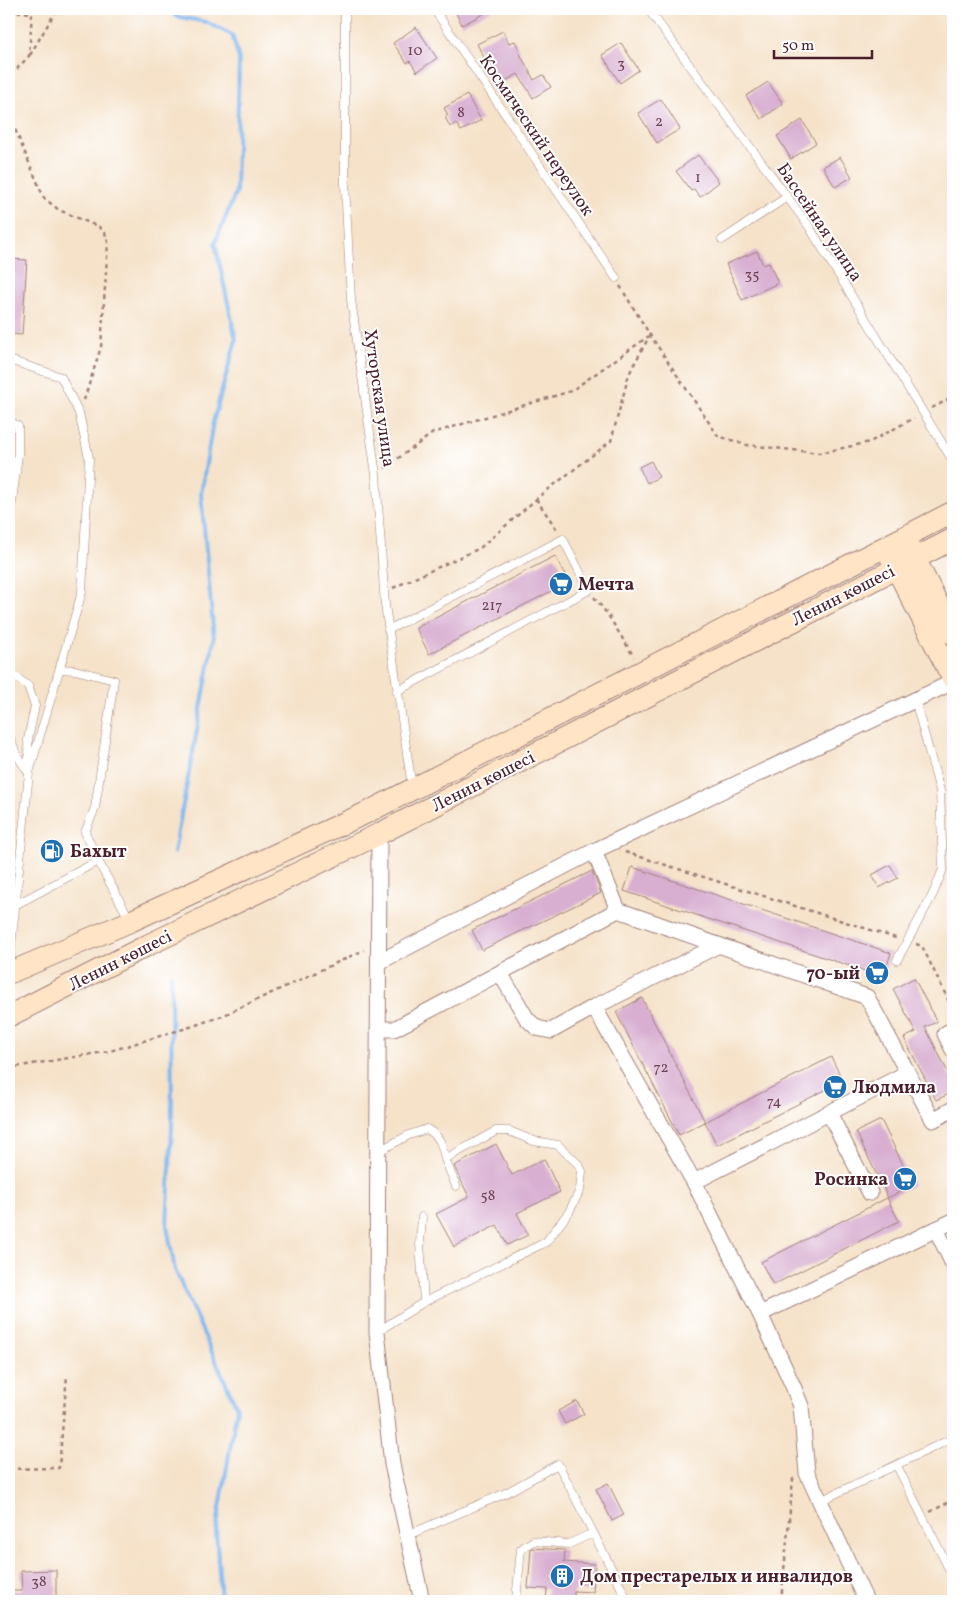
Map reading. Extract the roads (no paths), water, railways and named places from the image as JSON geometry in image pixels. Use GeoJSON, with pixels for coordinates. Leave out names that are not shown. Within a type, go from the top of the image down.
{"type":"FeatureCollection","features":[{"type":"Feature","properties":{"kind":"main road","name":"Ленин көшесі"},"geometry":{"type":"LineString","coordinates":[[9,973],[131,921],[368,812],[953,512]]}},
{"type":"Feature","properties":{"kind":"main road"},"geometry":{"type":"LineString","coordinates":[[904,537],[905,563],[953,681]]}},
{"type":"Feature","properties":{"kind":"main road","name":"Ленин көшесі"},"geometry":{"type":"LineString","coordinates":[[9,1016],[148,945],[379,834],[953,539]]}},
{"type":"Feature","properties":{"kind":"main road"},"geometry":{"type":"LineString","coordinates":[[885,547],[905,563],[953,634]]}},
{"type":"Feature","properties":{"kind":"street"},"geometry":{"type":"LineString","coordinates":[[379,962],[599,848],[953,681]]}},
{"type":"Feature","properties":{"kind":"street"},"geometry":{"type":"LineString","coordinates":[[379,834],[377,1332],[392,1464],[422,1601]]}},
{"type":"Feature","properties":{"kind":"street"},"geometry":{"type":"LineString","coordinates":[[599,848],[618,910]]}},
{"type":"Feature","properties":{"kind":"street"},"geometry":{"type":"LineString","coordinates":[[378,1029],[394,1029],[618,910],[867,997],[932,1120],[953,1109]]}},
{"type":"Feature","properties":{"kind":"street"},"geometry":{"type":"LineString","coordinates":[[500,973],[527,1019],[537,1028],[551,1031],[594,1007],[719,946]]}},
{"type":"Feature","properties":{"kind":"street"},"geometry":{"type":"LineString","coordinates":[[594,1007],[694,1182],[760,1314],[793,1386],[800,1406],[808,1473],[866,1601]]}},
{"type":"Feature","properties":{"kind":"street"},"geometry":{"type":"LineString","coordinates":[[953,1029],[945,1034],[953,1050]]}},
{"type":"Feature","properties":{"kind":"street"},"geometry":{"type":"LineString","coordinates":[[694,1182],[907,1073]]}},
{"type":"Feature","properties":{"kind":"street"},"geometry":{"type":"LineString","coordinates":[[830,1113],[870,1193]]}},
{"type":"Feature","properties":{"kind":"street"},"geometry":{"type":"LineString","coordinates":[[760,1314],[953,1221]]}},
{"type":"Feature","properties":{"kind":"street"},"geometry":{"type":"LineString","coordinates":[[936,1230],[953,1264]]}},
{"type":"Feature","properties":{"kind":"lane","name":"Хуторская улица"},"geometry":{"type":"LineString","coordinates":[[345,9],[345,184],[351,299],[376,475],[388,630],[412,789]]}},
{"type":"Feature","properties":{"kind":"lane","name":"Космический переулок"},"geometry":{"type":"LineString","coordinates":[[434,9],[616,278]]}},
{"type":"Feature","properties":{"kind":"lane","name":"Бассейная улица"},"geometry":{"type":"LineString","coordinates":[[648,9],[808,225],[953,462]]}},
{"type":"Feature","properties":{"kind":"lane"},"geometry":{"type":"LineString","coordinates":[[722,240],[787,197]]}},
{"type":"Feature","properties":{"kind":"lane"},"geometry":{"type":"LineString","coordinates":[[9,360],[61,377],[80,413],[89,458],[82,592],[28,773]]}},
{"type":"Feature","properties":{"kind":"lane"},"geometry":{"type":"LineString","coordinates":[[9,421],[18,426],[18,455],[9,525]]}},
{"type":"Feature","properties":{"kind":"lane"},"geometry":{"type":"LineString","coordinates":[[9,457],[18,455]]}},
{"type":"Feature","properties":{"kind":"lane"},"geometry":{"type":"LineString","coordinates":[[388,630],[563,539],[589,590],[397,691]]}},
{"type":"Feature","properties":{"kind":"lane"},"geometry":{"type":"LineString","coordinates":[[60,669],[75,670],[114,680],[96,808],[85,832],[131,921]]}},
{"type":"Feature","properties":{"kind":"lane"},"geometry":{"type":"LineString","coordinates":[[9,672],[28,686],[35,706],[28,739],[28,773],[9,966]]}},
{"type":"Feature","properties":{"kind":"lane"},"geometry":{"type":"LineString","coordinates":[[897,960],[933,894],[943,870],[940,791],[915,700]]}},
{"type":"Feature","properties":{"kind":"lane"},"geometry":{"type":"LineString","coordinates":[[9,734],[16,754],[28,773]]}},
{"type":"Feature","properties":{"kind":"lane"},"geometry":{"type":"LineString","coordinates":[[15,905],[98,860]]}},
{"type":"Feature","properties":{"kind":"lane"},"geometry":{"type":"LineString","coordinates":[[379,1151],[409,1135],[427,1130],[436,1134],[456,1186]]}},
{"type":"Feature","properties":{"kind":"lane"},"geometry":{"type":"LineString","coordinates":[[377,1332],[424,1302],[546,1242],[569,1212],[580,1190],[582,1171],[578,1164],[558,1144],[534,1141],[509,1131],[496,1131],[445,1159]]}},
{"type":"Feature","properties":{"kind":"lane"},"geometry":{"type":"LineString","coordinates":[[422,1217],[420,1243],[424,1302]]}},
{"type":"Feature","properties":{"kind":"lane"},"geometry":{"type":"LineString","coordinates":[[820,1501],[953,1438]]}},
{"type":"Feature","properties":{"kind":"lane"},"geometry":{"type":"LineString","coordinates":[[408,1535],[506,1493],[558,1464],[628,1601]]}},
{"type":"Feature","properties":{"kind":"lane"},"geometry":{"type":"LineString","coordinates":[[897,1466],[953,1577]]}},
{"type":"Feature","properties":{"kind":"lane"},"geometry":{"type":"LineString","coordinates":[[516,1601],[521,1550],[533,1541],[569,1544],[593,1533]]}},
{"type":"Feature","properties":{"kind":"waterway"},"geometry":{"type":"LineString","coordinates":[[174,853],[214,639],[201,494],[213,422],[236,340],[215,243],[236,192],[239,59],[232,35],[206,22],[175,16],[175,9]]}},
{"type":"Feature","properties":{"kind":"waterway"},"geometry":{"type":"LineString","coordinates":[[171,974],[172,1127],[167,1226],[175,1270],[237,1408],[216,1531],[221,1601]]}},
{"type":"Feature","properties":{"kind":"place","name":"Мечта"},"geometry":{"type":"Point","coordinates":[561,584]}},
{"type":"Feature","properties":{"kind":"place","name":"Бахыт"},"geometry":{"type":"Point","coordinates":[52,851]}},
{"type":"Feature","properties":{"kind":"place","name":"70-ый"},"geometry":{"type":"Point","coordinates":[877,973]}},
{"type":"Feature","properties":{"kind":"place","name":"Людмила"},"geometry":{"type":"Point","coordinates":[835,1087]}},
{"type":"Feature","properties":{"kind":"place","name":"Росинка"},"geometry":{"type":"Point","coordinates":[905,1179]}},
{"type":"Feature","properties":{"kind":"place","name":"Дом престарелых и инвалидов"},"geometry":{"type":"Point","coordinates":[562,1576]}}]}
